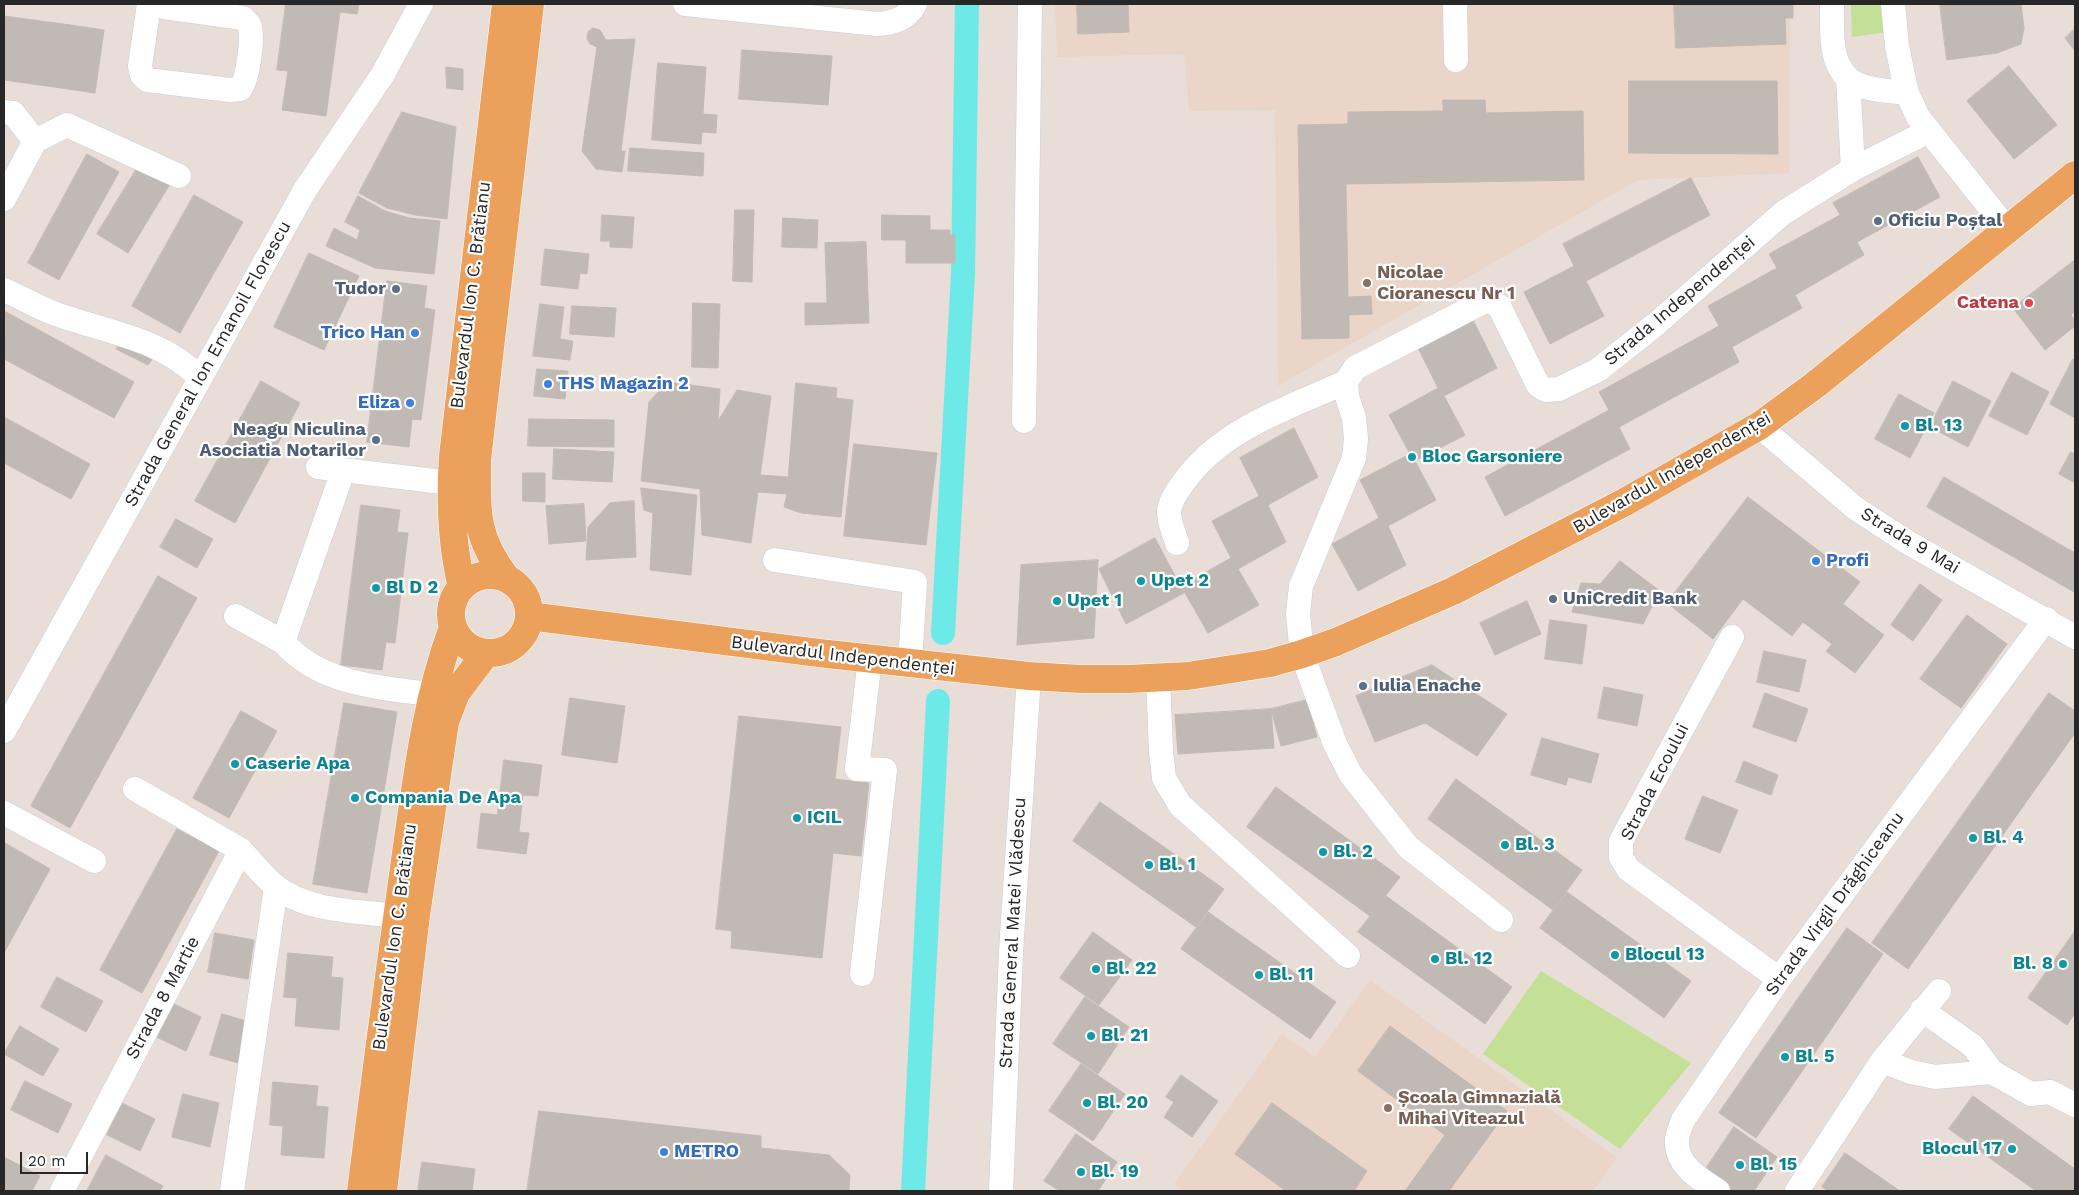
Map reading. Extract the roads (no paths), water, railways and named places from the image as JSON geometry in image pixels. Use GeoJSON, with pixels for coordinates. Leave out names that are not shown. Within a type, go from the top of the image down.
{"type":"FeatureCollection","features":[{"type":"Feature","properties":{"kind":"main road","name":"Bulevardul Ion C. Brătianu"},"geometry":{"type":"LineString","coordinates":[[462,587],[453,544],[451,483],[455,430],[506,4]]}},
{"type":"Feature","properties":{"kind":"main road","name":"Bulevardul Ion C. Brătianu"},"geometry":{"type":"LineString","coordinates":[[507,579],[487,550],[478,523],[477,460],[530,4]]}},
{"type":"Feature","properties":{"kind":"main road","name":"Bulevardul Independenței"},"geometry":{"type":"LineString","coordinates":[[529,616],[870,659],[1029,676],[1081,679],[1158,678],[1243,668],[1302,654],[1345,639],[1453,591],[1625,502],[1759,426],[1815,385],[2075,175]]}},
{"type":"Feature","properties":{"kind":"main road"},"geometry":{"type":"LineString","coordinates":[[485,575],[507,579],[518,586],[528,603],[529,616],[525,631],[514,645],[504,651],[486,653],[467,646],[453,627],[451,607],[455,596],[462,587],[474,578],[485,575]]}},
{"type":"Feature","properties":{"kind":"main road","name":"Bulevardul Ion C. Brătianu"},"geometry":{"type":"LineString","coordinates":[[361,1191],[397,916],[431,694],[453,627]]}},
{"type":"Feature","properties":{"kind":"main road","name":"Bulevardul Ion C. Brătianu"},"geometry":{"type":"LineString","coordinates":[[383,1191],[416,915],[446,722],[456,693],[486,653]]}},
{"type":"Feature","properties":{"kind":"street"},"geometry":{"type":"LineString","coordinates":[[149,4],[140,66],[142,75],[147,80],[230,90],[240,89],[245,82],[251,36],[250,25],[244,18],[164,7],[158,4]]}},
{"type":"Feature","properties":{"kind":"street","name":"Strada General Ion Emanoil Florescu"},"geometry":{"type":"LineString","coordinates":[[4,731],[305,190],[383,74],[421,4]]}},
{"type":"Feature","properties":{"kind":"street"},"geometry":{"type":"LineString","coordinates":[[685,4],[877,24],[899,20],[912,10],[915,4]]}},
{"type":"Feature","properties":{"kind":"street"},"geometry":{"type":"LineString","coordinates":[[1024,422],[1030,4]]}},
{"type":"Feature","properties":{"kind":"street"},"geometry":{"type":"LineString","coordinates":[[1455,4],[1456,60]]}},
{"type":"Feature","properties":{"kind":"street"},"geometry":{"type":"LineString","coordinates":[[1832,4],[1833,46],[1843,70],[1853,169]]}},
{"type":"Feature","properties":{"kind":"street"},"geometry":{"type":"LineString","coordinates":[[1893,4],[1897,46],[1907,93],[1918,117],[2007,229]]}},
{"type":"Feature","properties":{"kind":"street"},"geometry":{"type":"LineString","coordinates":[[1843,70],[1858,84],[1907,93]]}},
{"type":"Feature","properties":{"kind":"street"},"geometry":{"type":"LineString","coordinates":[[4,112],[13,113],[35,141]]}},
{"type":"Feature","properties":{"kind":"street"},"geometry":{"type":"LineString","coordinates":[[4,199],[35,141],[67,126],[179,176]]}},
{"type":"Feature","properties":{"kind":"street","name":"Strada Independenței"},"geometry":{"type":"LineString","coordinates":[[1346,382],[1355,368],[1482,302],[1491,302],[1499,306],[1538,385],[1546,390],[1559,390],[1576,382],[1625,350],[1783,212],[1853,169],[1929,131]]}},
{"type":"Feature","properties":{"kind":"street"},"geometry":{"type":"LineString","coordinates":[[4,290],[53,314],[146,342],[189,366],[200,378]]}},
{"type":"Feature","properties":{"kind":"street"},"geometry":{"type":"LineString","coordinates":[[1178,542],[1169,520],[1169,509],[1175,493],[1190,473],[1210,452],[1231,436],[1346,382],[1346,396],[1354,418],[1356,439],[1354,458],[1301,586],[1298,614],[1302,654],[1335,744],[1351,775],[1408,848],[1501,920]]}},
{"type":"Feature","properties":{"kind":"street","name":"Strada 9 Mai"},"geometry":{"type":"LineString","coordinates":[[1759,426],[1855,508],[1907,542],[2075,637]]}},
{"type":"Feature","properties":{"kind":"street"},"geometry":{"type":"LineString","coordinates":[[318,467],[451,483]]}},
{"type":"Feature","properties":{"kind":"street"},"geometry":{"type":"LineString","coordinates":[[284,642],[343,471]]}},
{"type":"Feature","properties":{"kind":"street"},"geometry":{"type":"LineString","coordinates":[[775,560],[915,582],[910,663]]}},
{"type":"Feature","properties":{"kind":"street"},"geometry":{"type":"LineString","coordinates":[[236,616],[284,642],[294,654],[310,666],[335,677],[381,688],[431,694]]}},
{"type":"Feature","properties":{"kind":"street","name":"Strada Virgil Drăghiceanu"},"geometry":{"type":"LineString","coordinates":[[1718,1191],[1693,1174],[1682,1160],[1677,1140],[1683,1120],[1779,979],[2046,619]]}},
{"type":"Feature","properties":{"kind":"street","name":"Strada Ecoului"},"geometry":{"type":"LineString","coordinates":[[1732,637],[1621,841],[1621,857],[1628,869],[1779,979]]}},
{"type":"Feature","properties":{"kind":"street"},"geometry":{"type":"LineString","coordinates":[[862,974],[885,770],[857,769],[870,659]]}},
{"type":"Feature","properties":{"kind":"street","name":"Strada General Matei Vlădescu"},"geometry":{"type":"LineString","coordinates":[[1001,1191],[1011,952],[1029,676]]}},
{"type":"Feature","properties":{"kind":"street"},"geometry":{"type":"LineString","coordinates":[[1158,678],[1164,778],[1180,805],[1348,956]]}},
{"type":"Feature","properties":{"kind":"street"},"geometry":{"type":"LineString","coordinates":[[136,789],[241,850],[276,887],[299,899],[321,906],[397,916]]}},
{"type":"Feature","properties":{"kind":"street"},"geometry":{"type":"LineString","coordinates":[[4,813],[94,861]]}},
{"type":"Feature","properties":{"kind":"street","name":"Strada 8 Martie"},"geometry":{"type":"LineString","coordinates":[[62,1191],[241,850]]}},
{"type":"Feature","properties":{"kind":"street"},"geometry":{"type":"LineString","coordinates":[[232,1191],[276,887]]}},
{"type":"Feature","properties":{"kind":"street"},"geometry":{"type":"LineString","coordinates":[[1797,1191],[1882,1061],[1939,991]]}},
{"type":"Feature","properties":{"kind":"street"},"geometry":{"type":"LineString","coordinates":[[1922,1010],[1972,1046],[1992,1072],[2031,1094],[2050,1092],[2074,1100]]}},
{"type":"Feature","properties":{"kind":"street"},"geometry":{"type":"LineString","coordinates":[[1882,1061],[1911,1072],[1935,1077],[1992,1072]]}},
{"type":"Feature","properties":{"kind":"waterway"},"geometry":{"type":"LineString","coordinates":[[943,633],[963,273],[967,4]]}},
{"type":"Feature","properties":{"kind":"waterway"},"geometry":{"type":"LineString","coordinates":[[913,1191],[938,701]]}},
{"type":"Feature","properties":{"kind":"place","name":"Oficiu Poștal"},"geometry":{"type":"Point","coordinates":[1878,221]}},
{"type":"Feature","properties":{"kind":"place","name":"Nicolae Cioranescu Nr 1"},"geometry":{"type":"Point","coordinates":[1367,283]}},
{"type":"Feature","properties":{"kind":"place","name":"Tudor"},"geometry":{"type":"Point","coordinates":[396,289]}},
{"type":"Feature","properties":{"kind":"place","name":"Catena"},"geometry":{"type":"Point","coordinates":[2029,303]}},
{"type":"Feature","properties":{"kind":"place","name":"Trico Han"},"geometry":{"type":"Point","coordinates":[415,333]}},
{"type":"Feature","properties":{"kind":"place","name":"THS Magazin 2"},"geometry":{"type":"Point","coordinates":[548,384]}},
{"type":"Feature","properties":{"kind":"place","name":"Eliza"},"geometry":{"type":"Point","coordinates":[410,403]}},
{"type":"Feature","properties":{"kind":"place","name":"Bl. 13"},"geometry":{"type":"Point","coordinates":[1905,426]}},
{"type":"Feature","properties":{"kind":"place","name":"Neagu Niculina Asociatia Notarilor"},"geometry":{"type":"Point","coordinates":[376,440]}},
{"type":"Feature","properties":{"kind":"place","name":"Bloc Garsoniere"},"geometry":{"type":"Point","coordinates":[1412,457]}},
{"type":"Feature","properties":{"kind":"place","name":"Profi"},"geometry":{"type":"Point","coordinates":[1816,561]}},
{"type":"Feature","properties":{"kind":"place","name":"Upet 2"},"geometry":{"type":"Point","coordinates":[1141,581]}},
{"type":"Feature","properties":{"kind":"place","name":"Bl D 2"},"geometry":{"type":"Point","coordinates":[376,588]}},
{"type":"Feature","properties":{"kind":"place","name":"UniCredit Bank"},"geometry":{"type":"Point","coordinates":[1553,599]}},
{"type":"Feature","properties":{"kind":"place","name":"Upet 1"},"geometry":{"type":"Point","coordinates":[1057,601]}},
{"type":"Feature","properties":{"kind":"place","name":"Iulia Enache"},"geometry":{"type":"Point","coordinates":[1363,686]}},
{"type":"Feature","properties":{"kind":"place","name":"Caserie Apa"},"geometry":{"type":"Point","coordinates":[235,764]}},
{"type":"Feature","properties":{"kind":"place","name":"Compania De Apa"},"geometry":{"type":"Point","coordinates":[355,798]}},
{"type":"Feature","properties":{"kind":"place","name":"ICIL"},"geometry":{"type":"Point","coordinates":[797,818]}},
{"type":"Feature","properties":{"kind":"place","name":"Bl. 4"},"geometry":{"type":"Point","coordinates":[1973,838]}},
{"type":"Feature","properties":{"kind":"place","name":"Bl. 3"},"geometry":{"type":"Point","coordinates":[1505,845]}},
{"type":"Feature","properties":{"kind":"place","name":"Bl. 2"},"geometry":{"type":"Point","coordinates":[1323,852]}},
{"type":"Feature","properties":{"kind":"place","name":"Bl. 1"},"geometry":{"type":"Point","coordinates":[1149,865]}},
{"type":"Feature","properties":{"kind":"place","name":"Blocul 13"},"geometry":{"type":"Point","coordinates":[1615,955]}},
{"type":"Feature","properties":{"kind":"place","name":"Bl. 12"},"geometry":{"type":"Point","coordinates":[1435,959]}},
{"type":"Feature","properties":{"kind":"place","name":"Bl. 8"},"geometry":{"type":"Point","coordinates":[2063,964]}},
{"type":"Feature","properties":{"kind":"place","name":"Bl. 22"},"geometry":{"type":"Point","coordinates":[1096,969]}},
{"type":"Feature","properties":{"kind":"place","name":"Bl. 11"},"geometry":{"type":"Point","coordinates":[1259,975]}},
{"type":"Feature","properties":{"kind":"place","name":"Bl. 21"},"geometry":{"type":"Point","coordinates":[1091,1036]}},
{"type":"Feature","properties":{"kind":"place","name":"Bl. 5"},"geometry":{"type":"Point","coordinates":[1785,1057]}},
{"type":"Feature","properties":{"kind":"place","name":"Bl. 20"},"geometry":{"type":"Point","coordinates":[1087,1103]}},
{"type":"Feature","properties":{"kind":"place","name":"Școala Gimnazială Mihai Viteazul"},"geometry":{"type":"Point","coordinates":[1388,1108]}},
{"type":"Feature","properties":{"kind":"place","name":"Blocul 17"},"geometry":{"type":"Point","coordinates":[2012,1149]}},
{"type":"Feature","properties":{"kind":"place","name":"METRO"},"geometry":{"type":"Point","coordinates":[664,1152]}},
{"type":"Feature","properties":{"kind":"place","name":"Bl. 15"},"geometry":{"type":"Point","coordinates":[1740,1165]}},
{"type":"Feature","properties":{"kind":"place","name":"Bl. 19"},"geometry":{"type":"Point","coordinates":[1081,1172]}}]}
